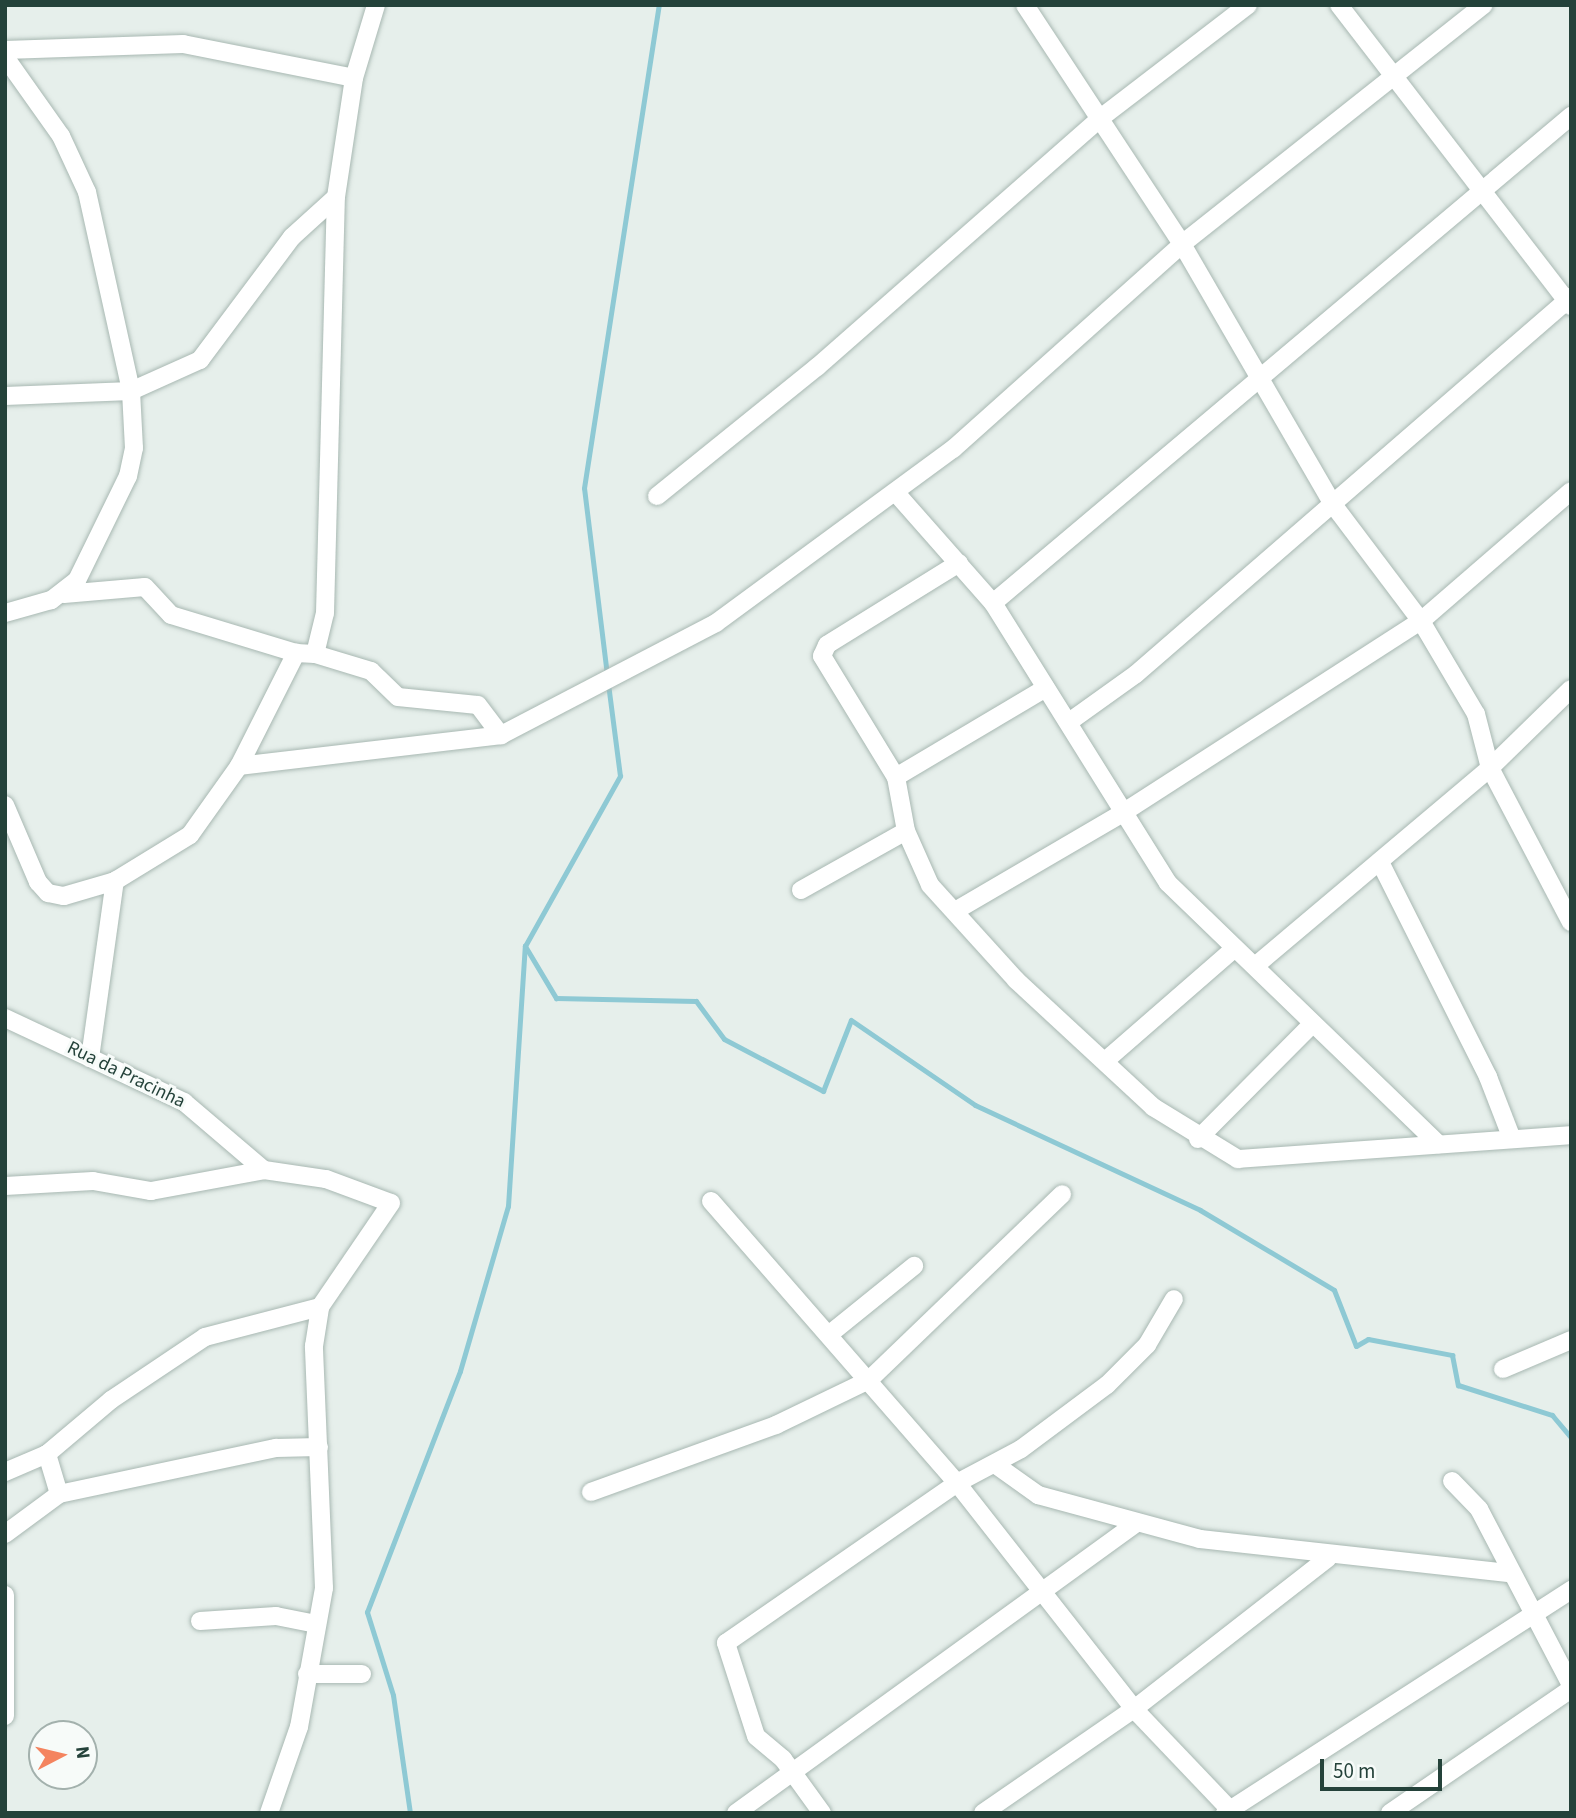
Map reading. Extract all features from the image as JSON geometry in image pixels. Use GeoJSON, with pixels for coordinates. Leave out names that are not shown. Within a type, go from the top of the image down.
{"type":"FeatureCollection","features":[{"type":"Feature","properties":{"kind":"street"},"geometry":{"type":"LineString","coordinates":[[315,654],[325,613],[335,197],[354,78],[376,5]]}},
{"type":"Feature","properties":{"kind":"street"},"geometry":{"type":"LineString","coordinates":[[1026,5],[1182,244],[1332,503],[1421,621],[1476,714],[1490,768],[1564,892],[1571,922]]}},
{"type":"Feature","properties":{"kind":"street"},"geometry":{"type":"LineString","coordinates":[[657,496],[817,367],[1101,117],[1248,5]]}},
{"type":"Feature","properties":{"kind":"street"},"geometry":{"type":"LineString","coordinates":[[1069,722],[1136,674],[1569,301],[1393,79],[1339,5]]}},
{"type":"Feature","properties":{"kind":"street"},"geometry":{"type":"LineString","coordinates":[[239,766],[501,735],[716,624],[896,493],[1182,244],[1485,5]]}},
{"type":"Feature","properties":{"kind":"street"},"geometry":{"type":"LineString","coordinates":[[5,50],[183,44],[354,78]]}},
{"type":"Feature","properties":{"kind":"street"},"geometry":{"type":"LineString","coordinates":[[5,57],[77,163],[131,391],[134,448],[128,475],[64,594]]}},
{"type":"Feature","properties":{"kind":"street"},"geometry":{"type":"LineString","coordinates":[[993,603],[1262,378],[1479,189],[1571,116]]}},
{"type":"Feature","properties":{"kind":"street"},"geometry":{"type":"LineString","coordinates":[[5,396],[131,391],[200,359],[292,237],[335,197]]}},
{"type":"Feature","properties":{"kind":"street"},"geometry":{"type":"LineString","coordinates":[[955,911],[1121,814],[1421,621],[1571,491]]}},
{"type":"Feature","properties":{"kind":"street"},"geometry":{"type":"LineString","coordinates":[[896,493],[993,603],[1069,722],[1121,814],[1168,883],[1438,1144]]}},
{"type":"Feature","properties":{"kind":"street"},"geometry":{"type":"LineString","coordinates":[[959,563],[821,650],[895,778],[906,831],[930,885],[955,911],[985,950],[1105,1061],[1198,1139],[1251,1159],[1571,1135]]}},
{"type":"Feature","properties":{"kind":"street"},"geometry":{"type":"LineString","coordinates":[[5,613],[64,594],[145,587],[171,615],[296,653],[315,654],[371,671],[398,697],[478,705],[501,735]]}},
{"type":"Feature","properties":{"kind":"street"},"geometry":{"type":"LineString","coordinates":[[7,814],[48,893],[64,896],[115,881],[190,835],[239,766],[296,653]]}},
{"type":"Feature","properties":{"kind":"street"},"geometry":{"type":"LineString","coordinates":[[895,778],[1046,688]]}},
{"type":"Feature","properties":{"kind":"street"},"geometry":{"type":"LineString","coordinates":[[1255,966],[1490,768],[1571,689]]}},
{"type":"Feature","properties":{"kind":"street"},"geometry":{"type":"LineString","coordinates":[[801,890],[906,831]]}},
{"type":"Feature","properties":{"kind":"street"},"geometry":{"type":"LineString","coordinates":[[1380,862],[1488,1077],[1513,1139]]}},
{"type":"Feature","properties":{"kind":"street"},"geometry":{"type":"LineString","coordinates":[[90,1058],[115,881]]}},
{"type":"Feature","properties":{"kind":"street"},"geometry":{"type":"LineString","coordinates":[[1105,1061],[1234,949]]}},
{"type":"Feature","properties":{"kind":"street","name":"Rua da Pracinha"},"geometry":{"type":"LineString","coordinates":[[5,1018],[184,1102],[264,1170]]}},
{"type":"Feature","properties":{"kind":"street"},"geometry":{"type":"LineString","coordinates":[[1198,1139],[1312,1023]]}},
{"type":"Feature","properties":{"kind":"street"},"geometry":{"type":"LineString","coordinates":[[5,1186],[93,1181],[150,1191],[264,1170],[326,1179],[391,1203],[320,1307],[314,1346],[326,1535],[316,1624],[299,1727],[269,1813]]}},
{"type":"Feature","properties":{"kind":"street"},"geometry":{"type":"LineString","coordinates":[[591,1492],[776,1425],[869,1380],[1062,1194]]}},
{"type":"Feature","properties":{"kind":"street"},"geometry":{"type":"LineString","coordinates":[[711,1201],[831,1334],[957,1483],[1133,1709],[1229,1812],[1571,1590]]}},
{"type":"Feature","properties":{"kind":"street"},"geometry":{"type":"LineString","coordinates":[[831,1334],[914,1266]]}},
{"type":"Feature","properties":{"kind":"street"},"geometry":{"type":"LineString","coordinates":[[822,1813],[791,1771],[756,1736],[726,1643],[957,1483],[996,1465],[1107,1385],[1147,1346],[1174,1299]]}},
{"type":"Feature","properties":{"kind":"street"},"geometry":{"type":"LineString","coordinates":[[5,1472],[47,1454],[111,1400],[205,1336],[320,1307]]}},
{"type":"Feature","properties":{"kind":"street"},"geometry":{"type":"LineString","coordinates":[[1503,1369],[1571,1340]]}},
{"type":"Feature","properties":{"kind":"street"},"geometry":{"type":"LineString","coordinates":[[5,1534],[59,1494],[276,1448],[319,1447]]}},
{"type":"Feature","properties":{"kind":"street"},"geometry":{"type":"LineString","coordinates":[[47,1454],[59,1494]]}},
{"type":"Feature","properties":{"kind":"street"},"geometry":{"type":"LineString","coordinates":[[996,1465],[1038,1495],[1136,1523],[1328,1558],[1508,1573]]}},
{"type":"Feature","properties":{"kind":"street"},"geometry":{"type":"LineString","coordinates":[[1390,1813],[1571,1687],[1508,1573],[1479,1509],[1452,1481]]}},
{"type":"Feature","properties":{"kind":"street"},"geometry":{"type":"LineString","coordinates":[[736,1813],[791,1771],[1045,1593],[1136,1523]]}},
{"type":"Feature","properties":{"kind":"street"},"geometry":{"type":"LineString","coordinates":[[983,1813],[1133,1709],[1328,1558]]}},
{"type":"Feature","properties":{"kind":"street"},"geometry":{"type":"LineString","coordinates":[[5,1595],[5,1716]]}},
{"type":"Feature","properties":{"kind":"street"},"geometry":{"type":"LineString","coordinates":[[200,1621],[276,1616],[316,1624]]}},
{"type":"Feature","properties":{"kind":"street"},"geometry":{"type":"LineString","coordinates":[[307,1674],[362,1674]]}},
{"type":"Feature","properties":{"kind":"waterway"},"geometry":{"type":"LineString","coordinates":[[607,675],[584,488],[659,5]]}},
{"type":"Feature","properties":{"kind":"waterway"},"geometry":{"type":"LineString","coordinates":[[410,1813],[393,1695],[367,1612],[460,1371],[508,1206],[525,946],[620,776],[608,684]]}},
{"type":"Feature","properties":{"kind":"waterway"},"geometry":{"type":"LineString","coordinates":[[525,946],[556,998],[696,1001],[724,1039],[823,1091],[851,1020],[975,1105],[1200,1210],[1334,1290],[1356,1346],[1368,1339],[1452,1355],[1458,1385],[1552,1415],[1571,1438]]}}]}
